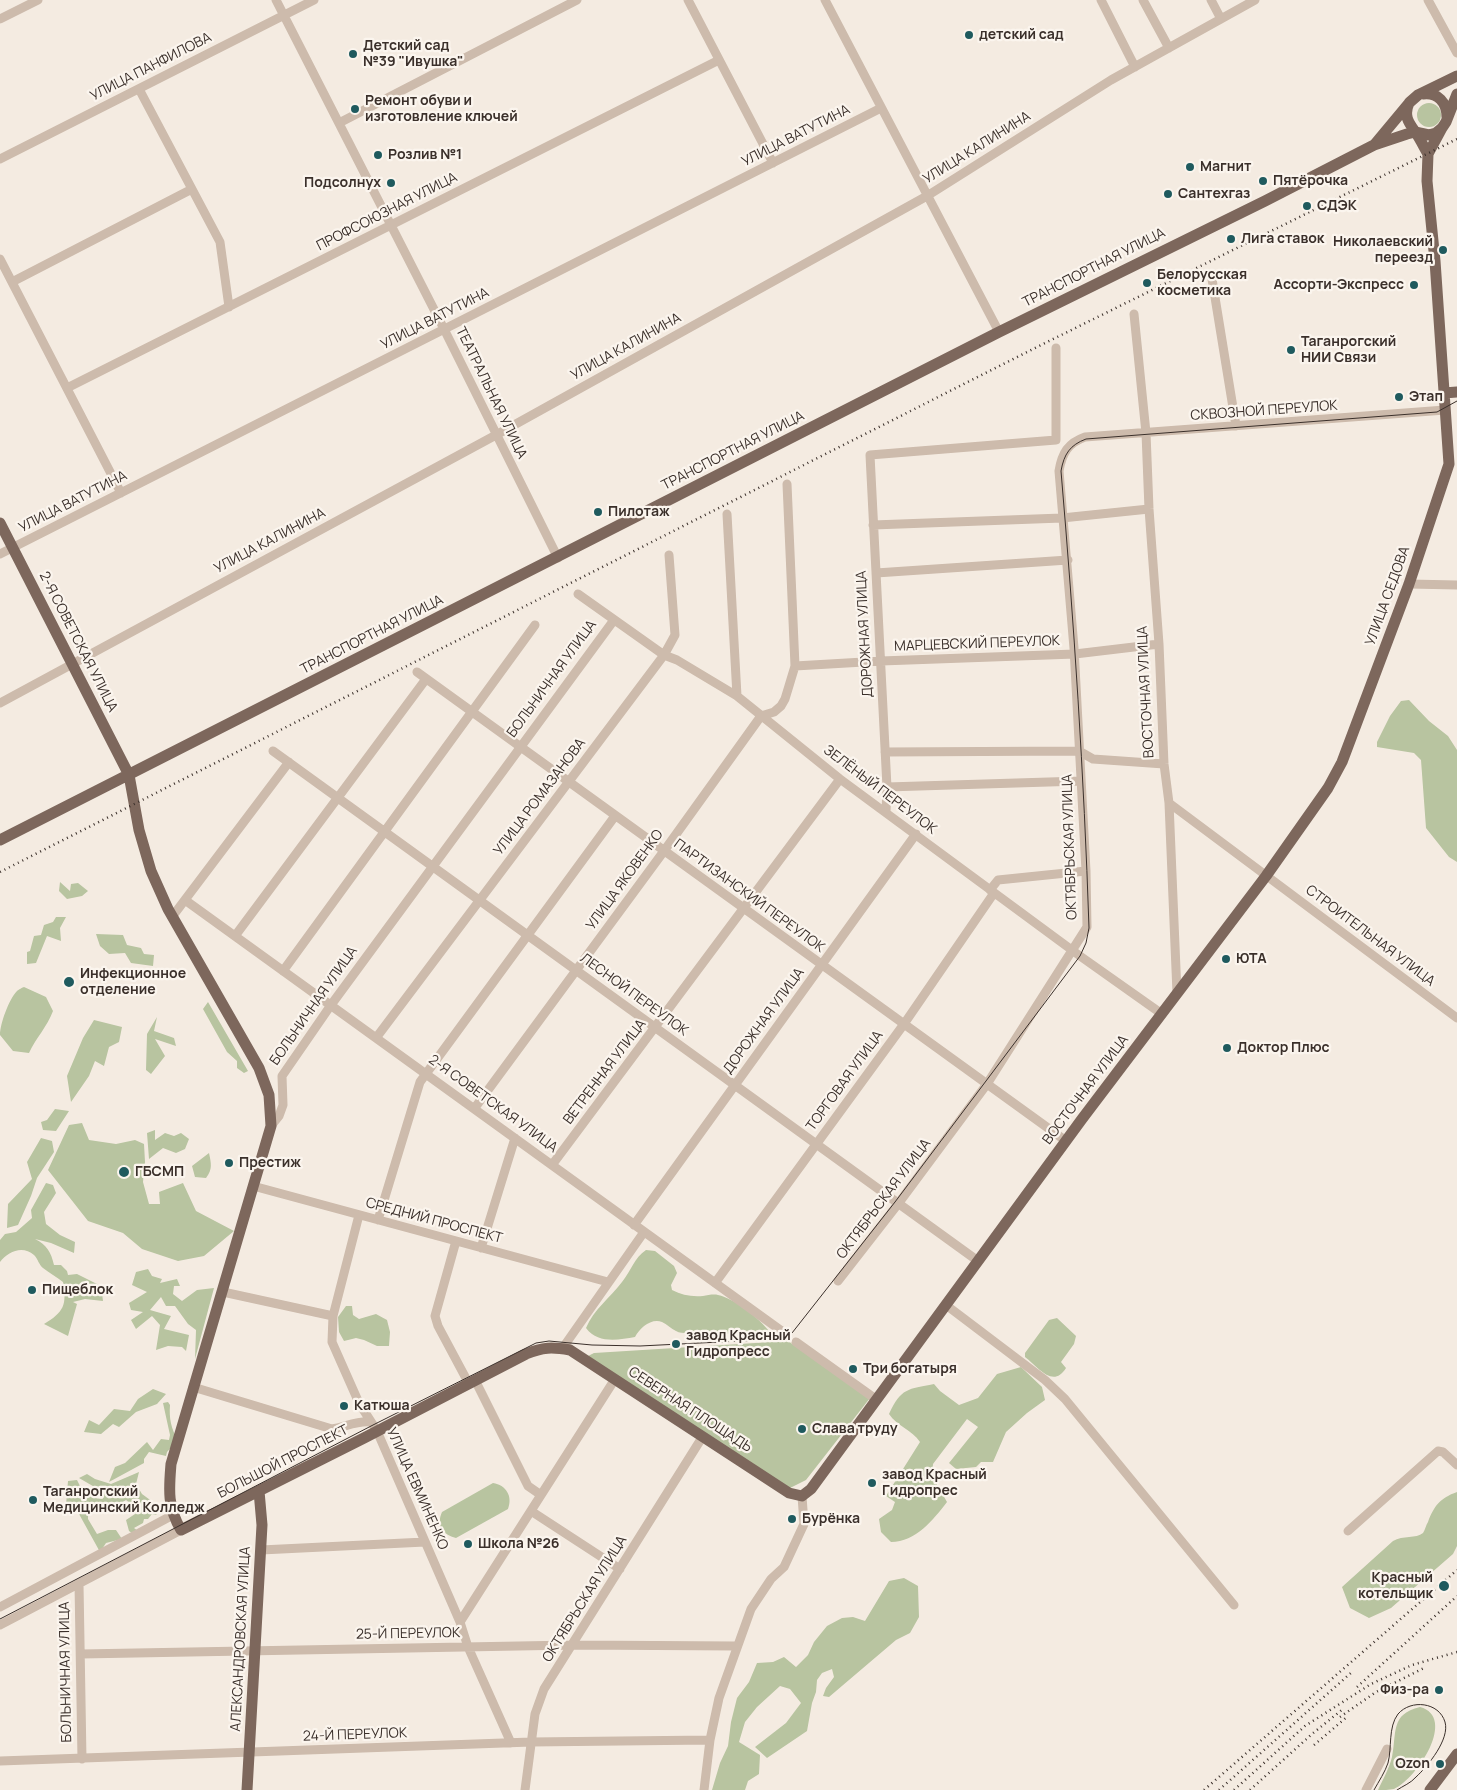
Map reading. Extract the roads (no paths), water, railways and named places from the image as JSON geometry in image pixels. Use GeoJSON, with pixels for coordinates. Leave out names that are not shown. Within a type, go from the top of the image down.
{"type":"FeatureCollection","features":[{"type":"Feature","properties":{"kind":"main road"},"geometry":{"type":"LineString","coordinates":[[1374,145],[1414,99],[1457,76]]}},
{"type":"Feature","properties":{"kind":"main road"},"geometry":{"type":"LineString","coordinates":[[1374,145],[1415,132],[1429,135],[1444,126],[1446,110],[1440,99],[1434,95],[1426,94],[1414,99],[1406,113],[1408,124],[1415,132],[1428,154]]}},
{"type":"Feature","properties":{"kind":"main road","name":"УЛИЦА СЕДОВА"},"geometry":{"type":"LineString","coordinates":[[1177,993],[1266,876],[1328,788],[1342,762],[1409,584],[1447,473],[1444,393],[1428,181],[1428,154],[1444,126],[1457,94]]}},
{"type":"Feature","properties":{"kind":"main road","name":"ТРАНСПОРТНАЯ УЛИЦА"},"geometry":{"type":"LineString","coordinates":[[0,840],[558,558],[999,332],[1374,145]]}},
{"type":"Feature","properties":{"kind":"main road"},"geometry":{"type":"LineString","coordinates":[[1444,393],[1457,392]]}},
{"type":"Feature","properties":{"kind":"main road"},"geometry":{"type":"LineString","coordinates":[[1445,410],[1457,408]]}},
{"type":"Feature","properties":{"kind":"main road","name":"2-Я СОВЕТСКАЯ УЛИЦА"},"geometry":{"type":"LineString","coordinates":[[0,523],[129,775],[139,830],[151,871],[172,917],[259,1068],[269,1095],[271,1126]]}},
{"type":"Feature","properties":{"kind":"main road","name":"ВОСТОЧНАЯ УЛИЦА"},"geometry":{"type":"LineString","coordinates":[[802,1496],[811,1490],[1066,1141],[1177,993]]}},
{"type":"Feature","properties":{"kind":"main road","name":"БОЛЬНИЧНАЯ УЛИЦА"},"geometry":{"type":"LineString","coordinates":[[181,1530],[173,1515],[169,1495],[172,1464],[271,1126]]}},
{"type":"Feature","properties":{"kind":"main road","name":"СЕВЕРНАЯ ПЛОЩАДЬ"},"geometry":{"type":"LineString","coordinates":[[526,1354],[538,1349],[554,1347],[570,1350],[789,1493],[802,1496]]}},
{"type":"Feature","properties":{"kind":"main road","name":"БОЛЬШОЙ ПРОСПЕКТ"},"geometry":{"type":"LineString","coordinates":[[181,1530],[259,1490],[374,1426],[472,1382],[526,1354]]}},
{"type":"Feature","properties":{"kind":"main road","name":"АЛЕКСАНДРОВСКАЯ УЛИЦА"},"geometry":{"type":"LineString","coordinates":[[246,1790],[261,1550],[262,1525],[259,1490]]}},
{"type":"Feature","properties":{"kind":"main road"},"geometry":{"type":"LineString","coordinates":[[1430,1790],[1457,1754]]}},
{"type":"Feature","properties":{"kind":"street"},"geometry":{"type":"LineString","coordinates":[[0,19],[38,0]]}},
{"type":"Feature","properties":{"kind":"street","name":"ТЕАТРАЛЬНАЯ УЛИЦА"},"geometry":{"type":"LineString","coordinates":[[276,0],[444,329],[558,558]]}},
{"type":"Feature","properties":{"kind":"street","name":"УЛИЦА ПАНФИЛОВА"},"geometry":{"type":"LineString","coordinates":[[0,159],[314,0]]}},
{"type":"Feature","properties":{"kind":"street"},"geometry":{"type":"LineString","coordinates":[[339,123],[577,0]]}},
{"type":"Feature","properties":{"kind":"street"},"geometry":{"type":"LineString","coordinates":[[688,0],[773,163]]}},
{"type":"Feature","properties":{"kind":"street"},"geometry":{"type":"LineString","coordinates":[[825,0],[999,332]]}},
{"type":"Feature","properties":{"kind":"street"},"geometry":{"type":"LineString","coordinates":[[1101,0],[1135,66]]}},
{"type":"Feature","properties":{"kind":"street"},"geometry":{"type":"LineString","coordinates":[[1143,0],[1169,48]]}},
{"type":"Feature","properties":{"kind":"street"},"geometry":{"type":"LineString","coordinates":[[1211,0],[1221,19]]}},
{"type":"Feature","properties":{"kind":"street","name":"УЛИЦА КАЛИНИНА"},"geometry":{"type":"LineString","coordinates":[[0,703],[496,435],[927,196],[1111,80],[1255,0]]}},
{"type":"Feature","properties":{"kind":"street"},"geometry":{"type":"LineString","coordinates":[[1428,0],[1457,53]]}},
{"type":"Feature","properties":{"kind":"street","name":"ПРОФСОЮЗНАЯ УЛИЦА"},"geometry":{"type":"LineString","coordinates":[[67,388],[719,60]]}},
{"type":"Feature","properties":{"kind":"street"},"geometry":{"type":"LineString","coordinates":[[139,89],[220,242],[229,307]]}},
{"type":"Feature","properties":{"kind":"street","name":"УЛИЦА ВАТУТИНА"},"geometry":{"type":"LineString","coordinates":[[0,554],[881,108]]}},
{"type":"Feature","properties":{"kind":"street"},"geometry":{"type":"LineString","coordinates":[[12,282],[192,190]]}},
{"type":"Feature","properties":{"kind":"street"},"geometry":{"type":"LineString","coordinates":[[0,259],[121,493]]}},
{"type":"Feature","properties":{"kind":"street"},"geometry":{"type":"LineString","coordinates":[[1212,279],[1236,426]]}},
{"type":"Feature","properties":{"kind":"street","name":"ВОСТОЧНАЯ УЛИЦА"},"geometry":{"type":"LineString","coordinates":[[1134,314],[1146,432],[1159,644],[1164,764],[1169,804],[1177,993]]}},
{"type":"Feature","properties":{"kind":"street","name":"ДОРОЖНАЯ УЛИЦА"},"geometry":{"type":"LineString","coordinates":[[886,812],[887,787],[870,455],[1056,440],[1056,348]]}},
{"type":"Feature","properties":{"kind":"street","name":"СКВОЗНОЙ ПЕРЕУЛОК"},"geometry":{"type":"LineString","coordinates":[[1085,437],[1445,410]]}},
{"type":"Feature","properties":{"kind":"street","name":"ОКТЯБРЬСКАЯ УЛИЦА"},"geometry":{"type":"LineString","coordinates":[[838,1280],[898,1204],[987,1084],[1087,928],[1075,654],[1060,471],[1061,461],[1068,447],[1085,437]]}},
{"type":"Feature","properties":{"kind":"street"},"geometry":{"type":"LineString","coordinates":[[761,716],[774,712],[781,706],[785,700],[795,666],[787,484]]}},
{"type":"Feature","properties":{"kind":"street"},"geometry":{"type":"LineString","coordinates":[[874,525],[1064,518],[1150,509]]}},
{"type":"Feature","properties":{"kind":"street"},"geometry":{"type":"LineString","coordinates":[[727,514],[737,696]]}},
{"type":"Feature","properties":{"kind":"street","name":"УЛИЦА РОМАЗАНОВА"},"geometry":{"type":"LineString","coordinates":[[376,1038],[664,655],[675,635],[669,555]]}},
{"type":"Feature","properties":{"kind":"street"},"geometry":{"type":"LineString","coordinates":[[876,573],[1068,560]]}},
{"type":"Feature","properties":{"kind":"street"},"geometry":{"type":"LineString","coordinates":[[1409,584],[1457,585]]}},
{"type":"Feature","properties":{"kind":"street","name":"ЗЕЛЁНЫЙ ПЕРЕУЛОК"},"geometry":{"type":"LineString","coordinates":[[578,594],[664,655],[677,660],[737,696],[840,779],[1072,951],[1162,1014]]}},
{"type":"Feature","properties":{"kind":"street","name":"БОЛЬНИЧНАЯ УЛИЦА"},"geometry":{"type":"LineString","coordinates":[[271,1126],[279,1116],[283,1105],[282,1076],[331,1005],[614,620]]}},
{"type":"Feature","properties":{"kind":"street"},"geometry":{"type":"LineString","coordinates":[[283,971],[536,624]]}},
{"type":"Feature","properties":{"kind":"street","name":"МАРЦЕВСКИЙ ПЕРЕУЛОК"},"geometry":{"type":"LineString","coordinates":[[795,666],[1075,654],[1159,644]]}},
{"type":"Feature","properties":{"kind":"street","name":"ПАРТИЗАНСКИЙ ПЕРЕУЛОК"},"geometry":{"type":"LineString","coordinates":[[417,672],[1066,1141]]}},
{"type":"Feature","properties":{"kind":"street"},"geometry":{"type":"LineString","coordinates":[[235,936],[426,679]]}},
{"type":"Feature","properties":{"kind":"street","name":"УЛИЦА ЯКОВЕНКО"},"geometry":{"type":"LineString","coordinates":[[474,1109],[761,716]]}},
{"type":"Feature","properties":{"kind":"street","name":"ЛЕСНОЙ ПЕРЕУЛОК"},"geometry":{"type":"LineString","coordinates":[[273,751],[978,1261]]}},
{"type":"Feature","properties":{"kind":"street"},"geometry":{"type":"LineString","coordinates":[[885,752],[1079,751],[1094,758],[1164,764]]}},
{"type":"Feature","properties":{"kind":"street"},"geometry":{"type":"LineString","coordinates":[[172,917],[289,762]]}},
{"type":"Feature","properties":{"kind":"street","name":"ВЕТРЕННАЯ УЛИЦА"},"geometry":{"type":"LineString","coordinates":[[552,1165],[840,779]]}},
{"type":"Feature","properties":{"kind":"street"},"geometry":{"type":"LineString","coordinates":[[887,787],[1081,781]]}},
{"type":"Feature","properties":{"kind":"street","name":"СТРОИТЕЛЬНАЯ УЛИЦА"},"geometry":{"type":"LineString","coordinates":[[1169,804],[1457,1018]]}},
{"type":"Feature","properties":{"kind":"street"},"geometry":{"type":"LineString","coordinates":[[378,1220],[420,1082],[615,816]]}},
{"type":"Feature","properties":{"kind":"street","name":"ДОРОЖНАЯ УЛИЦА"},"geometry":{"type":"LineString","coordinates":[[634,1225],[916,834]]}},
{"type":"Feature","properties":{"kind":"street","name":"ТОРГОВАЯ УЛИЦА"},"geometry":{"type":"LineString","coordinates":[[716,1283],[904,1024],[992,892],[998,880],[1086,871]]}},
{"type":"Feature","properties":{"kind":"street","name":"2-Я СОВЕТСКАЯ УЛИЦА"},"geometry":{"type":"LineString","coordinates":[[185,900],[783,1332]]}},
{"type":"Feature","properties":{"kind":"street"},"geometry":{"type":"LineString","coordinates":[[481,1248],[515,1138]]}},
{"type":"Feature","properties":{"kind":"street","name":"СРЕДНИЙ ПРОСПЕКТ"},"geometry":{"type":"LineString","coordinates":[[253,1186],[608,1282]]}},
{"type":"Feature","properties":{"kind":"street","name":"УЛИЦА ЕВМИНЕНКО"},"geometry":{"type":"LineString","coordinates":[[360,1214],[333,1316],[332,1342],[359,1403],[374,1426],[511,1743]]}},
{"type":"Feature","properties":{"kind":"street"},"geometry":{"type":"LineString","coordinates":[[562,1348],[644,1232]]}},
{"type":"Feature","properties":{"kind":"street"},"geometry":{"type":"LineString","coordinates":[[456,1241],[435,1316],[438,1326],[472,1382],[528,1486],[541,1495]]}},
{"type":"Feature","properties":{"kind":"street"},"geometry":{"type":"LineString","coordinates":[[223,1292],[333,1316]]}},
{"type":"Feature","properties":{"kind":"street"},"geometry":{"type":"LineString","coordinates":[[946,1304],[1045,1380],[1065,1399],[1234,1605]]}},
{"type":"Feature","properties":{"kind":"street"},"geometry":{"type":"LineString","coordinates":[[796,1342],[877,1400]]}},
{"type":"Feature","properties":{"kind":"street"},"geometry":{"type":"LineString","coordinates":[[460,1622],[615,1379]]}},
{"type":"Feature","properties":{"kind":"street"},"geometry":{"type":"LineString","coordinates":[[193,1387],[332,1429],[363,1420],[374,1426]]}},
{"type":"Feature","properties":{"kind":"street","name":"ОКТЯБРЬСКАЯ УЛИЦА"},"geometry":{"type":"LineString","coordinates":[[525,1790],[538,1702],[551,1677],[573,1645],[703,1436]]}},
{"type":"Feature","properties":{"kind":"street"},"geometry":{"type":"LineString","coordinates":[[1348,1532],[1438,1451],[1443,1452],[1457,1465]]}},
{"type":"Feature","properties":{"kind":"street"},"geometry":{"type":"LineString","coordinates":[[704,1790],[710,1740],[719,1698],[736,1646],[751,1609],[771,1579],[784,1567],[804,1524],[802,1496]]}},
{"type":"Feature","properties":{"kind":"street"},"geometry":{"type":"LineString","coordinates":[[531,1511],[620,1569]]}},
{"type":"Feature","properties":{"kind":"street"},"geometry":{"type":"LineString","coordinates":[[0,1607],[173,1515]]}},
{"type":"Feature","properties":{"kind":"street","name":"БОЛЬШОЙ ПРОСПЕКТ"},"geometry":{"type":"LineString","coordinates":[[0,1625],[181,1530]]}},
{"type":"Feature","properties":{"kind":"street"},"geometry":{"type":"LineString","coordinates":[[261,1550],[425,1542]]}},
{"type":"Feature","properties":{"kind":"street","name":"БОЛЬНИЧНАЯ УЛИЦА"},"geometry":{"type":"LineString","coordinates":[[80,1584],[82,1758]]}},
{"type":"Feature","properties":{"kind":"street","name":"25-Й ПЕРЕУЛОК"},"geometry":{"type":"LineString","coordinates":[[81,1654],[573,1645],[736,1646]]}},
{"type":"Feature","properties":{"kind":"street","name":"24-Й ПЕРЕУЛОК"},"geometry":{"type":"LineString","coordinates":[[0,1762],[531,1742],[710,1740]]}},
{"type":"Feature","properties":{"kind":"street"},"geometry":{"type":"LineString","coordinates":[[1366,1790],[1387,1749]]}},
{"type":"Feature","properties":{"kind":"tram line"},"geometry":{"type":"LineString","coordinates":[[0,1619],[373,1425],[536,1343],[549,1341],[592,1345],[640,1346],[780,1339],[792,1333],[895,1202],[1080,956],[1086,943],[1089,928],[1081,756],[1061,471],[1069,451],[1076,444],[1086,439],[1437,412],[1457,401]]}},
{"type":"Feature","properties":{"kind":"tram line"},"geometry":{"type":"LineString","coordinates":[[1374,1790],[1388,1763],[1391,1731],[1398,1714],[1410,1706],[1424,1705],[1431,1707],[1442,1715],[1445,1722],[1446,1729],[1441,1744],[1421,1772],[1412,1781],[1397,1790]]}},
{"type":"Feature","properties":{"kind":"railway"},"geometry":{"type":"LineString","coordinates":[[0,872],[1029,351],[1457,139]]}},
{"type":"Feature","properties":{"kind":"railway"},"geometry":{"type":"LineString","coordinates":[[1204,1790],[1457,1570]]}},
{"type":"Feature","properties":{"kind":"railway"},"geometry":{"type":"LineString","coordinates":[[1357,1687],[1457,1596]]}},
{"type":"Feature","properties":{"kind":"railway"},"geometry":{"type":"LineString","coordinates":[[1234,1790],[1305,1726],[1371,1684],[1412,1665],[1457,1652]]}},
{"type":"Feature","properties":{"kind":"railway"},"geometry":{"type":"LineString","coordinates":[[1340,1717],[1376,1692],[1426,1667]]}},
{"type":"Feature","properties":{"kind":"railway"},"geometry":{"type":"LineString","coordinates":[[1219,1790],[1352,1672]]}},
{"type":"Feature","properties":{"kind":"railway"},"geometry":{"type":"LineString","coordinates":[[1250,1790],[1312,1734],[1343,1709]]}},
{"type":"Feature","properties":{"kind":"railway"},"geometry":{"type":"LineString","coordinates":[[1314,1745],[1348,1716]]}},
{"type":"Feature","properties":{"kind":"place","name":"детский сад"},"geometry":{"type":"Point","coordinates":[969,35]}},
{"type":"Feature","properties":{"kind":"place","name":"Детский сад №39 \"Ивушка\""},"geometry":{"type":"Point","coordinates":[353,54]}},
{"type":"Feature","properties":{"kind":"place","name":"Ремонт обуви и изготовление ключей"},"geometry":{"type":"Point","coordinates":[355,109]}},
{"type":"Feature","properties":{"kind":"place","name":"Розлив №1"},"geometry":{"type":"Point","coordinates":[378,155]}},
{"type":"Feature","properties":{"kind":"place","name":"Магнит"},"geometry":{"type":"Point","coordinates":[1190,167]}},
{"type":"Feature","properties":{"kind":"place","name":"Пятёрочка"},"geometry":{"type":"Point","coordinates":[1263,181]}},
{"type":"Feature","properties":{"kind":"place","name":"Подсолнух"},"geometry":{"type":"Point","coordinates":[391,183]}},
{"type":"Feature","properties":{"kind":"place","name":"Сантехгаз"},"geometry":{"type":"Point","coordinates":[1168,194]}},
{"type":"Feature","properties":{"kind":"place","name":"СДЭК"},"geometry":{"type":"Point","coordinates":[1307,206]}},
{"type":"Feature","properties":{"kind":"place","name":"Лига ставок"},"geometry":{"type":"Point","coordinates":[1231,239]}},
{"type":"Feature","properties":{"kind":"place","name":"Николаевский переезд"},"geometry":{"type":"Point","coordinates":[1443,250]}},
{"type":"Feature","properties":{"kind":"place","name":"Белорусская косметика"},"geometry":{"type":"Point","coordinates":[1147,283]}},
{"type":"Feature","properties":{"kind":"place","name":"Ассорти-Экспресс"},"geometry":{"type":"Point","coordinates":[1414,285]}},
{"type":"Feature","properties":{"kind":"place","name":"Таганрогский НИИ Связи"},"geometry":{"type":"Point","coordinates":[1291,350]}},
{"type":"Feature","properties":{"kind":"place","name":"Этап"},"geometry":{"type":"Point","coordinates":[1399,397]}},
{"type":"Feature","properties":{"kind":"place","name":"Пилотаж"},"geometry":{"type":"Point","coordinates":[598,512]}},
{"type":"Feature","properties":{"kind":"place","name":"ЮТА"},"geometry":{"type":"Point","coordinates":[1226,959]}},
{"type":"Feature","properties":{"kind":"place","name":"Инфекционное отделение"},"geometry":{"type":"Point","coordinates":[69,982]}},
{"type":"Feature","properties":{"kind":"place","name":"Доктор Плюс"},"geometry":{"type":"Point","coordinates":[1227,1048]}},
{"type":"Feature","properties":{"kind":"place","name":"Престиж"},"geometry":{"type":"Point","coordinates":[229,1163]}},
{"type":"Feature","properties":{"kind":"place","name":"ГБСМП"},"geometry":{"type":"Point","coordinates":[124,1172]}},
{"type":"Feature","properties":{"kind":"place","name":"Пищеблок"},"geometry":{"type":"Point","coordinates":[32,1290]}},
{"type":"Feature","properties":{"kind":"place","name":"завод Красный Гидропресс"},"geometry":{"type":"Point","coordinates":[676,1344]}},
{"type":"Feature","properties":{"kind":"place","name":"Три богатыря"},"geometry":{"type":"Point","coordinates":[853,1369]}},
{"type":"Feature","properties":{"kind":"place","name":"Катюша"},"geometry":{"type":"Point","coordinates":[344,1406]}},
{"type":"Feature","properties":{"kind":"place","name":"Слава труду"},"geometry":{"type":"Point","coordinates":[802,1429]}},
{"type":"Feature","properties":{"kind":"place","name":"завод Красный Гидропрес"},"geometry":{"type":"Point","coordinates":[872,1483]}},
{"type":"Feature","properties":{"kind":"place","name":"Таганрогский Медицинский Колледж"},"geometry":{"type":"Point","coordinates":[33,1500]}},
{"type":"Feature","properties":{"kind":"place","name":"Бурёнка"},"geometry":{"type":"Point","coordinates":[792,1519]}},
{"type":"Feature","properties":{"kind":"place","name":"Школа №26"},"geometry":{"type":"Point","coordinates":[468,1544]}},
{"type":"Feature","properties":{"kind":"place","name":"Красный котельщик"},"geometry":{"type":"Point","coordinates":[1444,1586]}},
{"type":"Feature","properties":{"kind":"place","name":"Физ-ра"},"geometry":{"type":"Point","coordinates":[1439,1690]}},
{"type":"Feature","properties":{"kind":"place","name":"Ozon"},"geometry":{"type":"Point","coordinates":[1440,1764]}}]}
